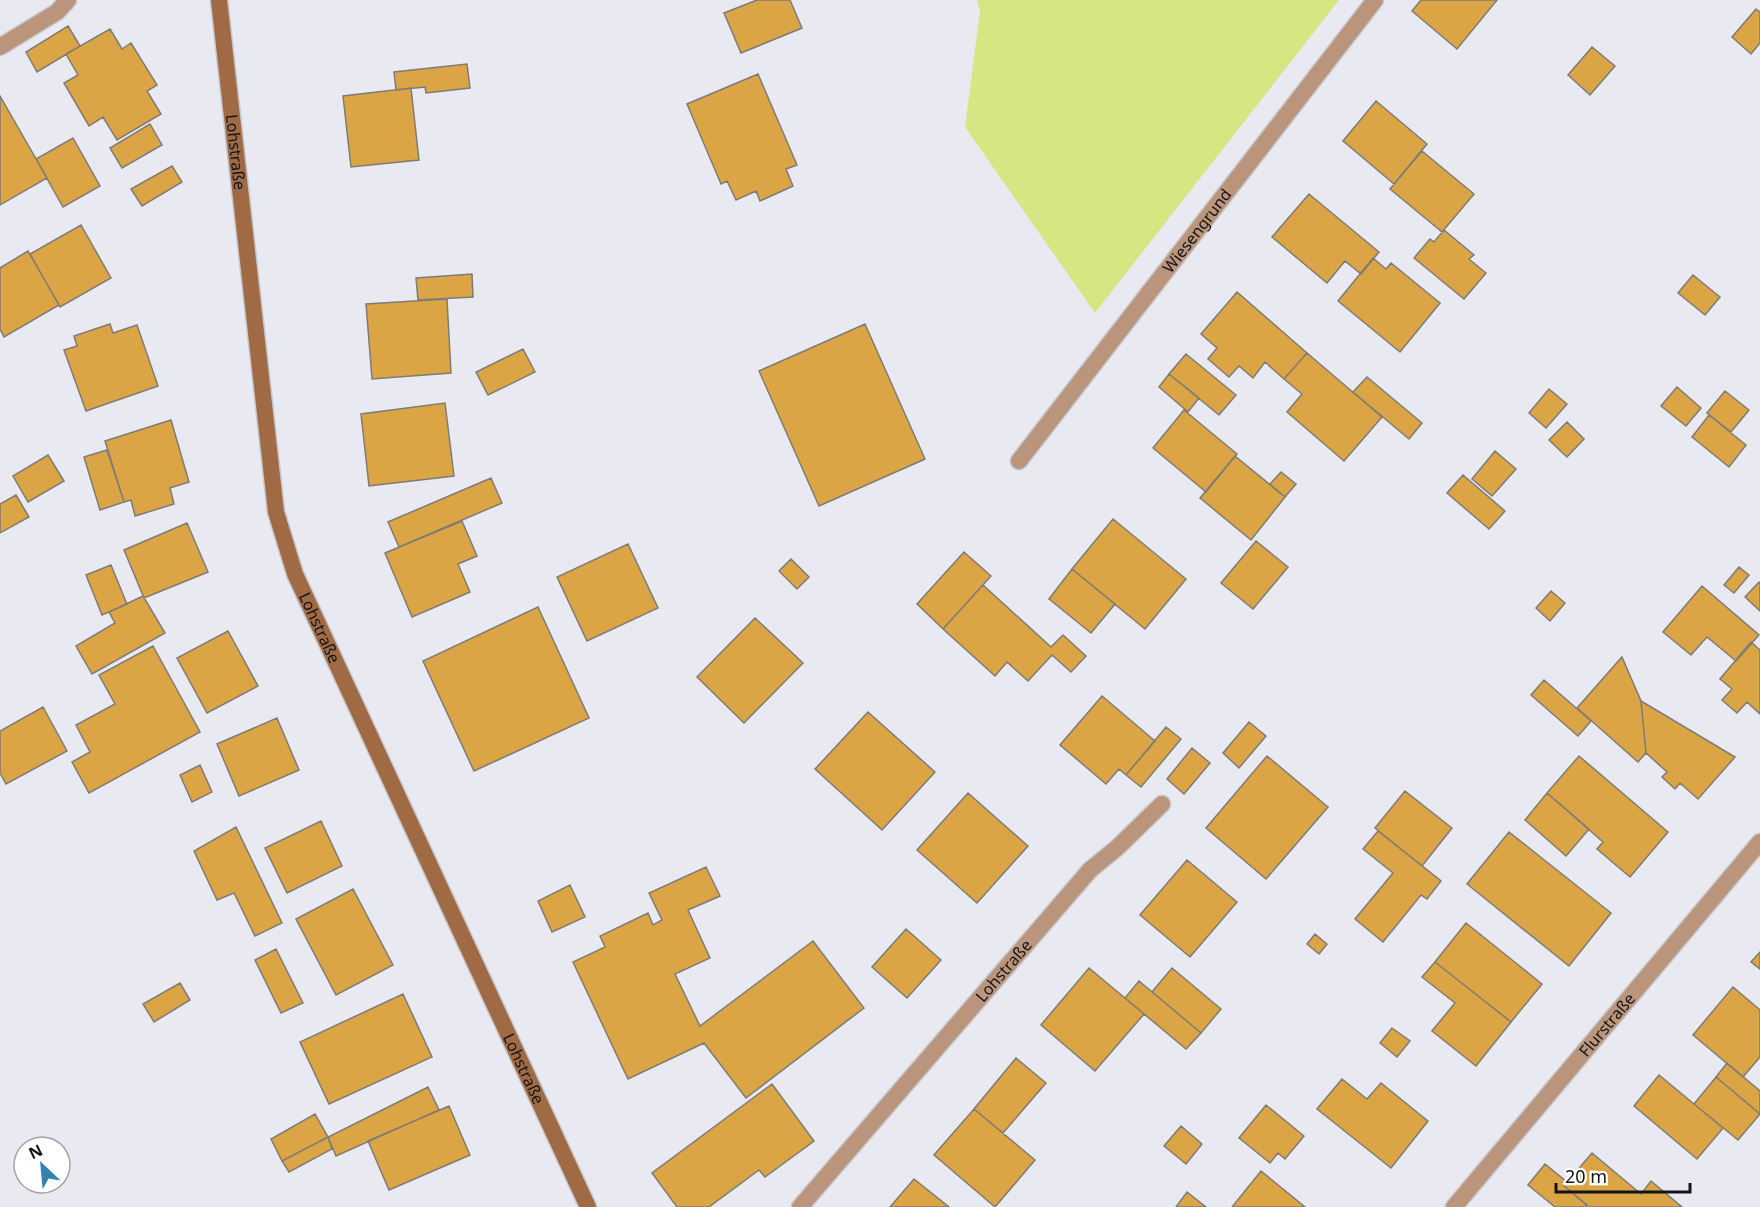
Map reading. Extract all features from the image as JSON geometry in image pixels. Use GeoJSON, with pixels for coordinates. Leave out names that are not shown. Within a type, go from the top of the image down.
{"type":"FeatureCollection","features":[{"type":"Feature","properties":{"kind":"main road","name":"Lohstraße"},"geometry":{"type":"LineString","coordinates":[[219,0],[276,512],[295,574],[588,1207]]}},
{"type":"Feature","properties":{"kind":"street"},"geometry":{"type":"LineString","coordinates":[[0,47],[57,12],[68,0]]}},
{"type":"Feature","properties":{"kind":"street","name":"Wiesengrund"},"geometry":{"type":"LineString","coordinates":[[1019,461],[1375,0]]}},
{"type":"Feature","properties":{"kind":"street","name":"Lohstraße"},"geometry":{"type":"LineString","coordinates":[[800,1207],[1090,870],[1118,847],[1162,804]]}},
{"type":"Feature","properties":{"kind":"street","name":"Flurstraße"},"geometry":{"type":"LineString","coordinates":[[1454,1207],[1760,842]]}},
{"type":"Feature","properties":{"kind":"green space"},"geometry":{"type":"Polygon","coordinates":[[[977,0],[1339,0],[1095,313],[965,127],[980,11],[977,0]]]}},
{"type":"Feature","properties":{"kind":"building"},"geometry":{"type":"Polygon","coordinates":[[[757,0],[790,0],[802,28],[741,53],[724,13],[757,0]]]}},
{"type":"Feature","properties":{"kind":"building"},"geometry":{"type":"Polygon","coordinates":[[[1421,0],[1497,0],[1457,49],[1412,11],[1421,0]]]}},
{"type":"Feature","properties":{"kind":"building"},"geometry":{"type":"Polygon","coordinates":[[[1756,9],[1760,12],[1760,43],[1751,54],[1732,37],[1756,9]]]}},
{"type":"Feature","properties":{"kind":"building"},"geometry":{"type":"Polygon","coordinates":[[[68,26],[80,46],[37,72],[26,52],[68,26]]]}},
{"type":"Feature","properties":{"kind":"building"},"geometry":{"type":"Polygon","coordinates":[[[110,29],[122,49],[131,43],[157,85],[147,91],[161,114],[117,140],[103,117],[89,126],[64,83],[78,75],[66,54],[110,29]]]}},
{"type":"Feature","properties":{"kind":"building"},"geometry":{"type":"Polygon","coordinates":[[[1592,47],[1615,66],[1590,95],[1568,75],[1592,47]]]}},
{"type":"Feature","properties":{"kind":"building"},"geometry":{"type":"Polygon","coordinates":[[[467,64],[470,88],[426,93],[425,87],[396,90],[394,72],[467,64]]]}},
{"type":"Feature","properties":{"kind":"building"},"geometry":{"type":"Polygon","coordinates":[[[758,74],[797,165],[786,169],[793,186],[760,201],[756,191],[736,200],[727,181],[721,184],[687,104],[758,74]]]}},
{"type":"Feature","properties":{"kind":"building"},"geometry":{"type":"Polygon","coordinates":[[[411,88],[419,160],[351,167],[343,96],[411,88]]]}},
{"type":"Feature","properties":{"kind":"building"},"geometry":{"type":"Polygon","coordinates":[[[0,96],[47,178],[0,205],[0,96]]]}},
{"type":"Feature","properties":{"kind":"building"},"geometry":{"type":"Polygon","coordinates":[[[1376,101],[1427,144],[1394,184],[1343,141],[1376,101]]]}},
{"type":"Feature","properties":{"kind":"building"},"geometry":{"type":"Polygon","coordinates":[[[150,124],[162,145],[122,168],[110,148],[150,124]]]}},
{"type":"Feature","properties":{"kind":"building"},"geometry":{"type":"Polygon","coordinates":[[[73,138],[100,186],[63,207],[36,159],[73,138]]]}},
{"type":"Feature","properties":{"kind":"building"},"geometry":{"type":"Polygon","coordinates":[[[1422,151],[1474,194],[1442,232],[1390,189],[1422,151]]]}},
{"type":"Feature","properties":{"kind":"building"},"geometry":{"type":"Polygon","coordinates":[[[172,166],[182,182],[142,206],[131,189],[172,166]]]}},
{"type":"Feature","properties":{"kind":"building"},"geometry":{"type":"Polygon","coordinates":[[[1309,194],[1379,252],[1361,274],[1345,261],[1327,283],[1272,237],[1309,194]]]}},
{"type":"Feature","properties":{"kind":"building"},"geometry":{"type":"Polygon","coordinates":[[[81,225],[111,278],[60,307],[30,254],[81,225]]]}},
{"type":"Feature","properties":{"kind":"building"},"geometry":{"type":"Polygon","coordinates":[[[1444,230],[1474,255],[1469,259],[1486,273],[1464,299],[1414,258],[1430,239],[1434,242],[1444,230]]]}},
{"type":"Feature","properties":{"kind":"building"},"geometry":{"type":"Polygon","coordinates":[[[28,251],[59,305],[4,337],[0,329],[0,268],[28,251]]]}},
{"type":"Feature","properties":{"kind":"building"},"geometry":{"type":"Polygon","coordinates":[[[1373,258],[1386,269],[1391,263],[1440,303],[1400,352],[1338,301],[1373,258]]]}},
{"type":"Feature","properties":{"kind":"building"},"geometry":{"type":"Polygon","coordinates":[[[472,274],[473,297],[418,300],[416,278],[472,274]]]}},
{"type":"Feature","properties":{"kind":"building"},"geometry":{"type":"Polygon","coordinates":[[[1693,275],[1720,297],[1705,315],[1678,293],[1693,275]]]}},
{"type":"Feature","properties":{"kind":"building"},"geometry":{"type":"Polygon","coordinates":[[[1237,292],[1307,353],[1284,379],[1265,362],[1253,378],[1239,366],[1229,377],[1208,359],[1217,348],[1201,334],[1237,292]]]}},
{"type":"Feature","properties":{"kind":"building"},"geometry":{"type":"Polygon","coordinates":[[[447,299],[451,373],[372,379],[366,304],[447,299]]]}},
{"type":"Feature","properties":{"kind":"building"},"geometry":{"type":"Polygon","coordinates":[[[110,324],[113,333],[137,325],[158,386],[86,411],[64,350],[77,346],[74,336],[110,324]]]}},
{"type":"Feature","properties":{"kind":"building"},"geometry":{"type":"Polygon","coordinates":[[[865,324],[925,459],[819,506],[759,371],[865,324]]]}},
{"type":"Feature","properties":{"kind":"building"},"geometry":{"type":"Polygon","coordinates":[[[523,349],[535,372],[488,395],[476,372],[523,349]]]}},
{"type":"Feature","properties":{"kind":"building"},"geometry":{"type":"Polygon","coordinates":[[[1307,353],[1382,417],[1344,461],[1287,412],[1302,394],[1284,379],[1307,353]]]}},
{"type":"Feature","properties":{"kind":"building"},"geometry":{"type":"Polygon","coordinates":[[[1186,354],[1236,395],[1219,415],[1169,374],[1186,354]]]}},
{"type":"Feature","properties":{"kind":"building"},"geometry":{"type":"Polygon","coordinates":[[[1169,374],[1199,398],[1188,412],[1159,387],[1169,374]]]}},
{"type":"Feature","properties":{"kind":"building"},"geometry":{"type":"Polygon","coordinates":[[[1367,377],[1422,423],[1409,439],[1353,392],[1367,377]]]}},
{"type":"Feature","properties":{"kind":"building"},"geometry":{"type":"Polygon","coordinates":[[[1677,387],[1701,408],[1686,426],[1661,406],[1677,387]]]}},
{"type":"Feature","properties":{"kind":"building"},"geometry":{"type":"Polygon","coordinates":[[[1549,389],[1567,404],[1546,428],[1529,413],[1549,389]]]}},
{"type":"Feature","properties":{"kind":"building"},"geometry":{"type":"Polygon","coordinates":[[[1725,391],[1749,410],[1731,432],[1707,413],[1725,391]]]}},
{"type":"Feature","properties":{"kind":"building"},"geometry":{"type":"Polygon","coordinates":[[[445,403],[454,476],[369,486],[361,414],[445,403]]]}},
{"type":"Feature","properties":{"kind":"building"},"geometry":{"type":"Polygon","coordinates":[[[1184,410],[1237,454],[1206,492],[1153,448],[1184,410]]]}},
{"type":"Feature","properties":{"kind":"building"},"geometry":{"type":"Polygon","coordinates":[[[1709,415],[1746,445],[1729,467],[1692,437],[1709,415]]]}},
{"type":"Feature","properties":{"kind":"building"},"geometry":{"type":"Polygon","coordinates":[[[171,420],[189,482],[170,488],[174,504],[135,516],[131,500],[124,502],[105,441],[171,420]]]}},
{"type":"Feature","properties":{"kind":"building"},"geometry":{"type":"Polygon","coordinates":[[[1567,422],[1584,439],[1567,457],[1549,440],[1567,422]]]}},
{"type":"Feature","properties":{"kind":"building"},"geometry":{"type":"Polygon","coordinates":[[[107,450],[124,502],[100,510],[84,457],[107,450]]]}},
{"type":"Feature","properties":{"kind":"building"},"geometry":{"type":"Polygon","coordinates":[[[1495,451],[1516,469],[1492,496],[1472,479],[1495,451]]]}},
{"type":"Feature","properties":{"kind":"building"},"geometry":{"type":"Polygon","coordinates":[[[48,455],[64,481],[28,502],[13,476],[48,455]]]}},
{"type":"Feature","properties":{"kind":"building"},"geometry":{"type":"Polygon","coordinates":[[[1235,456],[1285,497],[1251,540],[1200,498],[1235,456]]]}},
{"type":"Feature","properties":{"kind":"building"},"geometry":{"type":"Polygon","coordinates":[[[1281,472],[1296,484],[1285,497],[1270,484],[1281,472]]]}},
{"type":"Feature","properties":{"kind":"building"},"geometry":{"type":"Polygon","coordinates":[[[1463,475],[1505,511],[1489,529],[1447,493],[1463,475]]]}},
{"type":"Feature","properties":{"kind":"building"},"geometry":{"type":"Polygon","coordinates":[[[491,478],[502,503],[399,547],[388,522],[491,478]]]}},
{"type":"Feature","properties":{"kind":"building"},"geometry":{"type":"Polygon","coordinates":[[[16,495],[29,517],[0,533],[0,504],[16,495]]]}},
{"type":"Feature","properties":{"kind":"building"},"geometry":{"type":"Polygon","coordinates":[[[1113,519],[1186,579],[1145,629],[1072,569],[1113,519]]]}},
{"type":"Feature","properties":{"kind":"building"},"geometry":{"type":"Polygon","coordinates":[[[462,521],[477,556],[458,564],[470,592],[412,617],[385,553],[462,521]]]}},
{"type":"Feature","properties":{"kind":"building"},"geometry":{"type":"Polygon","coordinates":[[[187,523],[208,572],[144,598],[124,550],[187,523]]]}},
{"type":"Feature","properties":{"kind":"building"},"geometry":{"type":"Polygon","coordinates":[[[1256,541],[1288,567],[1253,609],[1221,583],[1256,541]]]}},
{"type":"Feature","properties":{"kind":"building"},"geometry":{"type":"Polygon","coordinates":[[[628,544],[658,608],[587,641],[557,577],[628,544]]]}},
{"type":"Feature","properties":{"kind":"building"},"geometry":{"type":"Polygon","coordinates":[[[964,552],[991,576],[943,629],[917,604],[964,552]]]}},
{"type":"Feature","properties":{"kind":"building"},"geometry":{"type":"Polygon","coordinates":[[[791,559],[809,577],[797,589],[779,571],[791,559]]]}},
{"type":"Feature","properties":{"kind":"building"},"geometry":{"type":"Polygon","coordinates":[[[111,565],[127,604],[102,615],[86,575],[111,565]]]}},
{"type":"Feature","properties":{"kind":"building"},"geometry":{"type":"Polygon","coordinates":[[[1739,567],[1749,575],[1734,593],[1724,585],[1739,567]]]}},
{"type":"Feature","properties":{"kind":"building"},"geometry":{"type":"Polygon","coordinates":[[[1072,569],[1115,604],[1091,633],[1049,599],[1072,569]]]}},
{"type":"Feature","properties":{"kind":"building"},"geometry":{"type":"Polygon","coordinates":[[[1760,583],[1760,611],[1745,597],[1760,583]]]}},
{"type":"Feature","properties":{"kind":"building"},"geometry":{"type":"Polygon","coordinates":[[[983,585],[1051,647],[1063,635],[1086,656],[1071,672],[1052,655],[1028,681],[1007,662],[995,676],[943,629],[983,585]]]}},
{"type":"Feature","properties":{"kind":"building"},"geometry":{"type":"Polygon","coordinates":[[[1702,586],[1759,635],[1736,661],[1707,637],[1691,655],[1663,632],[1702,586]]]}},
{"type":"Feature","properties":{"kind":"building"},"geometry":{"type":"Polygon","coordinates":[[[1551,591],[1565,603],[1550,621],[1536,608],[1551,591]]]}},
{"type":"Feature","properties":{"kind":"building"},"geometry":{"type":"Polygon","coordinates":[[[143,596],[165,633],[92,674],[76,646],[115,623],[109,612],[143,596]]]}},
{"type":"Feature","properties":{"kind":"building"},"geometry":{"type":"Polygon","coordinates":[[[538,607],[589,718],[474,771],[423,661],[538,607]]]}},
{"type":"Feature","properties":{"kind":"building"},"geometry":{"type":"Polygon","coordinates":[[[755,618],[803,663],[744,723],[697,677],[755,618]]]}},
{"type":"Feature","properties":{"kind":"building"},"geometry":{"type":"Polygon","coordinates":[[[228,631],[258,686],[207,713],[177,658],[228,631]]]}},
{"type":"Feature","properties":{"kind":"building"},"geometry":{"type":"Polygon","coordinates":[[[1751,642],[1760,650],[1760,714],[1747,702],[1737,713],[1722,700],[1732,689],[1720,679],[1751,642]]]}},
{"type":"Feature","properties":{"kind":"building"},"geometry":{"type":"Polygon","coordinates":[[[153,646],[200,732],[89,793],[72,762],[90,752],[76,725],[115,704],[99,675],[153,646]]]}},
{"type":"Feature","properties":{"kind":"building"},"geometry":{"type":"Polygon","coordinates":[[[1622,657],[1641,701],[1646,753],[1638,762],[1577,708],[1622,657]]]}},
{"type":"Feature","properties":{"kind":"building"},"geometry":{"type":"Polygon","coordinates":[[[1544,680],[1591,721],[1578,736],[1531,695],[1544,680]]]}},
{"type":"Feature","properties":{"kind":"building"},"geometry":{"type":"Polygon","coordinates":[[[1102,696],[1155,741],[1126,775],[1119,769],[1106,784],[1060,745],[1102,696]]]}},
{"type":"Feature","properties":{"kind":"building"},"geometry":{"type":"Polygon","coordinates":[[[1641,701],[1735,757],[1698,799],[1680,783],[1675,789],[1662,777],[1667,772],[1646,753],[1641,701]]]}},
{"type":"Feature","properties":{"kind":"building"},"geometry":{"type":"Polygon","coordinates":[[[43,707],[67,751],[6,784],[0,773],[0,731],[43,707]]]}},
{"type":"Feature","properties":{"kind":"building"},"geometry":{"type":"Polygon","coordinates":[[[868,712],[935,772],[882,830],[815,769],[868,712]]]}},
{"type":"Feature","properties":{"kind":"building"},"geometry":{"type":"Polygon","coordinates":[[[277,718],[299,770],[239,796],[217,744],[277,718]]]}},
{"type":"Feature","properties":{"kind":"building"},"geometry":{"type":"Polygon","coordinates":[[[1249,722],[1266,736],[1239,768],[1223,753],[1249,722]]]}},
{"type":"Feature","properties":{"kind":"building"},"geometry":{"type":"Polygon","coordinates":[[[1166,727],[1181,739],[1141,787],[1126,775],[1166,727]]]}},
{"type":"Feature","properties":{"kind":"building"},"geometry":{"type":"Polygon","coordinates":[[[1192,748],[1210,763],[1184,794],[1167,779],[1192,748]]]}},
{"type":"Feature","properties":{"kind":"building"},"geometry":{"type":"Polygon","coordinates":[[[1267,756],[1328,807],[1266,879],[1206,828],[1267,756]]]}},
{"type":"Feature","properties":{"kind":"building"},"geometry":{"type":"Polygon","coordinates":[[[1579,756],[1668,832],[1630,877],[1597,849],[1603,842],[1547,793],[1579,756]]]}},
{"type":"Feature","properties":{"kind":"building"},"geometry":{"type":"Polygon","coordinates":[[[200,765],[212,792],[192,802],[180,775],[200,765]]]}},
{"type":"Feature","properties":{"kind":"building"},"geometry":{"type":"Polygon","coordinates":[[[1405,791],[1452,828],[1422,866],[1375,828],[1405,791]]]}},
{"type":"Feature","properties":{"kind":"building"},"geometry":{"type":"Polygon","coordinates":[[[968,793],[1028,846],[977,903],[917,850],[968,793]]]}},
{"type":"Feature","properties":{"kind":"building"},"geometry":{"type":"Polygon","coordinates":[[[1547,793],[1589,829],[1566,856],[1525,820],[1547,793]]]}},
{"type":"Feature","properties":{"kind":"building"},"geometry":{"type":"Polygon","coordinates":[[[321,821],[342,866],[287,893],[265,848],[321,821]]]}},
{"type":"Feature","properties":{"kind":"building"},"geometry":{"type":"Polygon","coordinates":[[[236,827],[282,923],[255,936],[234,893],[217,900],[194,851],[236,827]]]}},
{"type":"Feature","properties":{"kind":"building"},"geometry":{"type":"Polygon","coordinates":[[[1378,831],[1441,881],[1427,899],[1421,895],[1383,942],[1355,919],[1393,873],[1363,849],[1378,831]]]}},
{"type":"Feature","properties":{"kind":"building"},"geometry":{"type":"Polygon","coordinates":[[[1509,832],[1611,913],[1569,966],[1467,884],[1509,832]]]}},
{"type":"Feature","properties":{"kind":"building"},"geometry":{"type":"Polygon","coordinates":[[[1187,860],[1237,902],[1190,957],[1140,915],[1187,860]]]}},
{"type":"Feature","properties":{"kind":"building"},"geometry":{"type":"Polygon","coordinates":[[[706,867],[720,896],[688,910],[710,958],[675,974],[700,1026],[813,941],[864,1008],[746,1098],[704,1043],[628,1079],[573,962],[605,947],[600,936],[648,913],[653,925],[662,920],[649,893],[706,867]]]}},
{"type":"Feature","properties":{"kind":"building"},"geometry":{"type":"Polygon","coordinates":[[[570,885],[585,917],[552,932],[538,901],[570,885]]]}},
{"type":"Feature","properties":{"kind":"building"},"geometry":{"type":"Polygon","coordinates":[[[353,889],[393,965],[336,995],[296,919],[353,889]]]}},
{"type":"Feature","properties":{"kind":"building"},"geometry":{"type":"Polygon","coordinates":[[[1466,923],[1542,984],[1511,1022],[1435,962],[1466,923]]]}},
{"type":"Feature","properties":{"kind":"building"},"geometry":{"type":"Polygon","coordinates":[[[906,929],[941,960],[907,998],[872,967],[906,929]]]}},
{"type":"Feature","properties":{"kind":"building"},"geometry":{"type":"Polygon","coordinates":[[[1315,934],[1327,944],[1319,954],[1307,944],[1315,934]]]}},
{"type":"Feature","properties":{"kind":"building"},"geometry":{"type":"Polygon","coordinates":[[[276,949],[303,1003],[281,1013],[255,960],[276,949]]]}},
{"type":"Feature","properties":{"kind":"building"},"geometry":{"type":"Polygon","coordinates":[[[1760,952],[1760,969],[1751,962],[1760,952]]]}},
{"type":"Feature","properties":{"kind":"building"},"geometry":{"type":"Polygon","coordinates":[[[1435,962],[1511,1022],[1476,1066],[1432,1031],[1455,1003],[1422,977],[1435,962]]]}},
{"type":"Feature","properties":{"kind":"building"},"geometry":{"type":"Polygon","coordinates":[[[1089,968],[1144,1014],[1095,1071],[1041,1025],[1089,968]]]}},
{"type":"Feature","properties":{"kind":"building"},"geometry":{"type":"Polygon","coordinates":[[[1172,968],[1221,1009],[1201,1033],[1152,992],[1172,968]]]}},
{"type":"Feature","properties":{"kind":"building"},"geometry":{"type":"Polygon","coordinates":[[[1139,981],[1201,1033],[1186,1049],[1125,998],[1139,981]]]}},
{"type":"Feature","properties":{"kind":"building"},"geometry":{"type":"Polygon","coordinates":[[[180,983],[190,1000],[154,1022],[143,1004],[180,983]]]}},
{"type":"Feature","properties":{"kind":"building"},"geometry":{"type":"Polygon","coordinates":[[[1733,987],[1760,1010],[1760,1057],[1743,1077],[1693,1035],[1733,987]]]}},
{"type":"Feature","properties":{"kind":"building"},"geometry":{"type":"Polygon","coordinates":[[[403,994],[432,1057],[329,1104],[300,1042],[403,994]]]}},
{"type":"Feature","properties":{"kind":"building"},"geometry":{"type":"Polygon","coordinates":[[[1392,1028],[1410,1041],[1397,1057],[1380,1043],[1392,1028]]]}},
{"type":"Feature","properties":{"kind":"building"},"geometry":{"type":"Polygon","coordinates":[[[1016,1058],[1046,1083],[1003,1133],[974,1109],[1016,1058]]]}},
{"type":"Feature","properties":{"kind":"building"},"geometry":{"type":"Polygon","coordinates":[[[1727,1063],[1760,1091],[1760,1114],[1716,1077],[1727,1063]]]}},
{"type":"Feature","properties":{"kind":"building"},"geometry":{"type":"Polygon","coordinates":[[[1659,1075],[1723,1128],[1697,1159],[1634,1106],[1659,1075]]]}},
{"type":"Feature","properties":{"kind":"building"},"geometry":{"type":"Polygon","coordinates":[[[1716,1077],[1760,1114],[1738,1140],[1694,1104],[1716,1077]]]}},
{"type":"Feature","properties":{"kind":"building"},"geometry":{"type":"Polygon","coordinates":[[[1342,1079],[1367,1099],[1381,1083],[1428,1121],[1391,1168],[1317,1109],[1342,1079]]]}},
{"type":"Feature","properties":{"kind":"building"},"geometry":{"type":"Polygon","coordinates":[[[772,1084],[814,1141],[765,1177],[759,1170],[709,1207],[677,1207],[652,1173],[772,1084]]]}},
{"type":"Feature","properties":{"kind":"building"},"geometry":{"type":"Polygon","coordinates":[[[428,1087],[439,1110],[336,1156],[328,1137],[428,1087]]]}},
{"type":"Feature","properties":{"kind":"building"},"geometry":{"type":"Polygon","coordinates":[[[1266,1105],[1304,1136],[1285,1159],[1278,1153],[1270,1163],[1239,1138],[1266,1105]]]}},
{"type":"Feature","properties":{"kind":"building"},"geometry":{"type":"Polygon","coordinates":[[[449,1106],[470,1155],[389,1190],[368,1141],[449,1106]]]}},
{"type":"Feature","properties":{"kind":"building"},"geometry":{"type":"Polygon","coordinates":[[[974,1109],[1035,1160],[995,1207],[934,1155],[974,1109]]]}},
{"type":"Feature","properties":{"kind":"building"},"geometry":{"type":"Polygon","coordinates":[[[315,1114],[328,1137],[282,1161],[271,1139],[315,1114]]]}},
{"type":"Feature","properties":{"kind":"building"},"geometry":{"type":"Polygon","coordinates":[[[1181,1126],[1202,1144],[1186,1164],[1164,1146],[1181,1126]]]}},
{"type":"Feature","properties":{"kind":"building"},"geometry":{"type":"Polygon","coordinates":[[[328,1137],[332,1149],[289,1172],[282,1161],[328,1137]]]}},
{"type":"Feature","properties":{"kind":"building"},"geometry":{"type":"Polygon","coordinates":[[[1592,1153],[1641,1194],[1651,1181],[1682,1207],[1589,1207],[1564,1186],[1592,1153]]]}},
{"type":"Feature","properties":{"kind":"building"},"geometry":{"type":"Polygon","coordinates":[[[1545,1164],[1567,1182],[1564,1186],[1587,1205],[1585,1207],[1555,1207],[1528,1185],[1545,1164]]]}},
{"type":"Feature","properties":{"kind":"building"},"geometry":{"type":"Polygon","coordinates":[[[1261,1171],[1305,1207],[1232,1207],[1261,1171]]]}},
{"type":"Feature","properties":{"kind":"building"},"geometry":{"type":"Polygon","coordinates":[[[914,1179],[949,1207],[890,1207],[914,1179]]]}},
{"type":"Feature","properties":{"kind":"building"},"geometry":{"type":"Polygon","coordinates":[[[1187,1192],[1206,1207],[1176,1207],[1187,1192]]]}}]}
